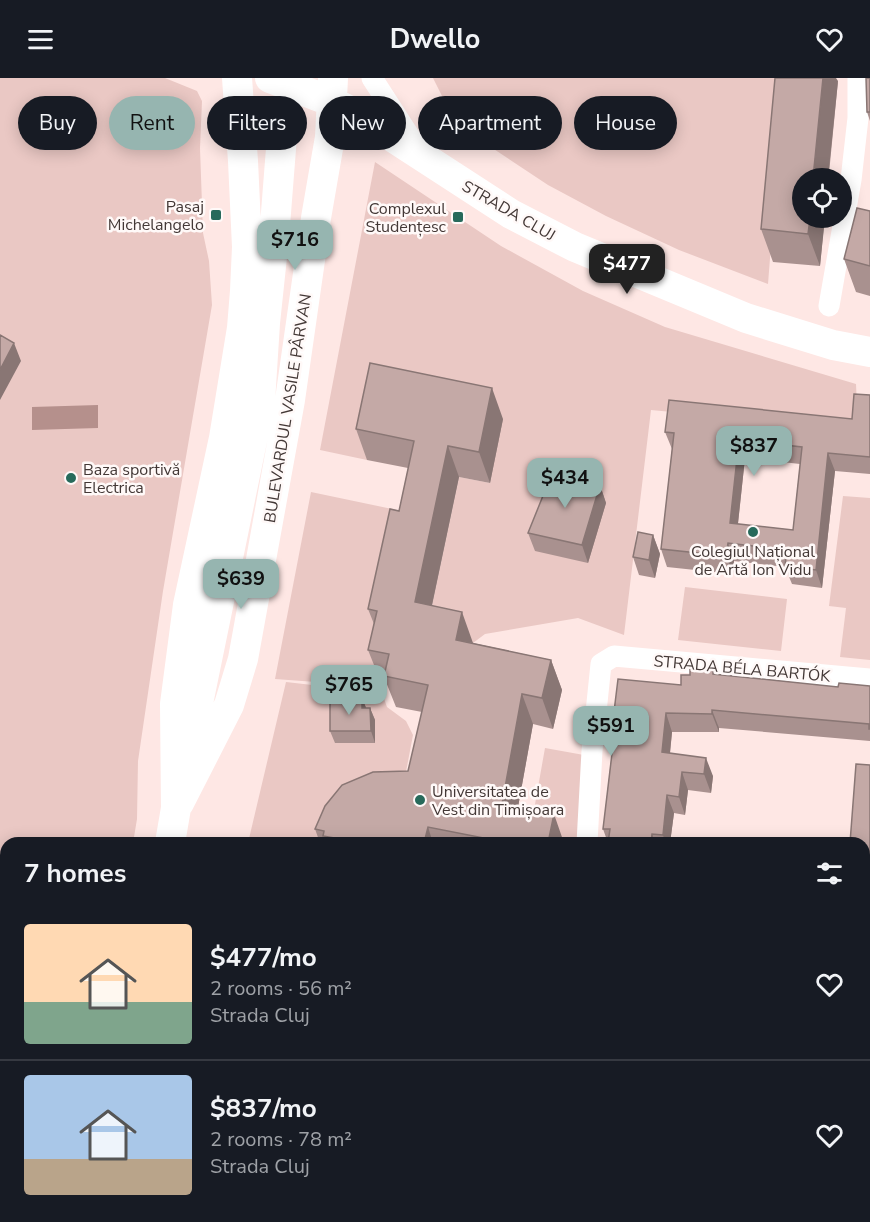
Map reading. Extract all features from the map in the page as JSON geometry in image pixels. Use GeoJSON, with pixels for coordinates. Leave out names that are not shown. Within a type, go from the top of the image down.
{"type":"FeatureCollection","features":[{"type":"Feature","properties":{"kind":"main road","name":"BULEVARDUL VASILE PÂRVAN"},"geometry":{"type":"LineString","coordinates":[[171,837],[176,808],[175,704],[187,616],[224,438],[242,328],[247,247],[237,78]]}},
{"type":"Feature","properties":{"kind":"main road","name":"STRADA CLUJ"},"geometry":{"type":"LineString","coordinates":[[270,78],[332,89],[360,116],[511,214],[598,257],[746,318],[833,345],[870,352]]}},
{"type":"Feature","properties":{"kind":"main road","name":"BULEVARDUL VASILE PÂRVAN"},"geometry":{"type":"LineString","coordinates":[[176,808],[229,705],[243,659],[290,400],[329,140],[332,89]]}},
{"type":"Feature","properties":{"kind":"main road"},"geometry":{"type":"LineString","coordinates":[[176,808],[260,402],[281,150]]}},
{"type":"Feature","properties":{"kind":"street"},"geometry":{"type":"LineString","coordinates":[[372,78],[420,154]]}},
{"type":"Feature","properties":{"kind":"street"},"geometry":{"type":"LineString","coordinates":[[829,306],[851,180],[858,118],[858,78]]}},
{"type":"Feature","properties":{"kind":"street","name":"STRADA BÉLA BARTÓK"},"geometry":{"type":"LineString","coordinates":[[587,837],[592,751],[601,664],[614,656],[870,679]]}},
{"type":"Feature","properties":{"kind":"shaded area"},"geometry":{"type":"Polygon","coordinates":[[[0,78],[165,78],[197,91],[202,101],[200,148],[203,233],[209,261],[212,305],[163,591],[138,761],[137,819],[134,837],[0,837],[0,78]]]}},
{"type":"Feature","properties":{"kind":"shaded area"},"geometry":{"type":"Polygon","coordinates":[[[433,78],[784,78],[768,284],[679,250],[606,216],[548,185],[495,150],[562,150],[562,96],[442,96],[433,78]]]}},
{"type":"Feature","properties":{"kind":"shaded area"},"geometry":{"type":"Polygon","coordinates":[[[375,162],[501,246],[583,291],[665,327],[856,384],[857,407],[851,429],[651,410],[624,635],[578,618],[485,634],[473,643],[422,654],[459,477],[490,483],[382,393],[367,460],[320,450],[375,162]]]}},
{"type":"Feature","properties":{"kind":"shaded area"},"geometry":{"type":"Polygon","coordinates":[[[98,405],[98,428],[32,430],[32,407],[98,405]]]}},
{"type":"Feature","properties":{"kind":"shaded area"},"geometry":{"type":"Polygon","coordinates":[[[311,492],[416,514],[401,540],[370,686],[275,679],[311,492]]]}},
{"type":"Feature","properties":{"kind":"shaded area"},"geometry":{"type":"Polygon","coordinates":[[[843,496],[870,498],[870,660],[840,657],[846,608],[829,606],[843,496]]]}},
{"type":"Feature","properties":{"kind":"shaded area"},"geometry":{"type":"Polygon","coordinates":[[[685,587],[787,599],[781,651],[678,640],[685,587]]]}},
{"type":"Feature","properties":{"kind":"shaded area"},"geometry":{"type":"Polygon","coordinates":[[[286,682],[382,693],[387,707],[406,721],[413,735],[405,777],[329,837],[249,837],[286,682]]]}},
{"type":"Feature","properties":{"kind":"shaded area"},"geometry":{"type":"Polygon","coordinates":[[[545,748],[584,755],[579,837],[529,837],[545,748]]]}},
{"type":"Feature","properties":{"kind":"building"},"geometry":{"type":"Polygon","coordinates":[[[775,78],[823,78],[814,168],[792,168],[792,228],[809,228],[808,234],[761,229],[775,78]]]}},
{"type":"Feature","properties":{"kind":"building"},"geometry":{"type":"Polygon","coordinates":[[[866,78],[870,78],[870,112],[867,112],[866,78]]]}},
{"type":"Feature","properties":{"kind":"building"},"geometry":{"type":"Polygon","coordinates":[[[857,208],[870,211],[870,266],[844,259],[857,208]]]}},
{"type":"Feature","properties":{"kind":"building"},"geometry":{"type":"Polygon","coordinates":[[[0,335],[14,343],[0,370],[0,335]]]}},
{"type":"Feature","properties":{"kind":"building"},"geometry":{"type":"Polygon","coordinates":[[[370,363],[492,388],[479,452],[448,446],[415,602],[462,612],[456,640],[551,660],[542,698],[522,694],[502,804],[554,814],[549,837],[479,837],[428,827],[426,837],[329,837],[323,836],[324,831],[315,829],[325,806],[342,785],[373,772],[408,771],[428,685],[384,676],[389,654],[368,650],[377,611],[368,609],[390,509],[399,511],[414,441],[356,429],[370,363]]]}},
{"type":"Feature","properties":{"kind":"building"},"geometry":{"type":"Polygon","coordinates":[[[854,394],[870,395],[870,457],[828,453],[816,570],[785,566],[787,550],[728,543],[726,556],[661,549],[674,433],[665,432],[669,400],[852,419],[854,394]],[[739,440],[730,523],[793,530],[802,447],[739,440]]]}},
{"type":"Feature","properties":{"kind":"building"},"geometry":{"type":"Polygon","coordinates":[[[553,471],[600,485],[582,545],[528,533],[553,471]]]}},
{"type":"Feature","properties":{"kind":"building"},"geometry":{"type":"Polygon","coordinates":[[[638,532],[653,535],[649,560],[633,557],[638,532]]]}},
{"type":"Feature","properties":{"kind":"building"},"geometry":{"type":"Polygon","coordinates":[[[690,668],[713,669],[713,674],[838,687],[839,683],[870,686],[870,729],[869,724],[712,710],[712,714],[666,713],[662,752],[706,758],[704,774],[682,772],[679,797],[667,795],[663,835],[609,837],[610,829],[603,829],[616,720],[613,720],[618,679],[681,685],[681,675],[690,675],[690,668]]]}},
{"type":"Feature","properties":{"kind":"building"},"geometry":{"type":"Polygon","coordinates":[[[362,698],[362,708],[370,708],[371,731],[330,731],[330,699],[362,698]]]}},
{"type":"Feature","properties":{"kind":"building"},"geometry":{"type":"Polygon","coordinates":[[[856,764],[870,765],[870,837],[850,837],[856,764]]]}},
{"type":"Feature","properties":{"kind":"tunnel"},"geometry":{"type":"LineString","coordinates":[[282,78],[282,96]]}},
{"type":"Feature","properties":{"kind":"place","name":"Pasaj Michelangelo"},"geometry":{"type":"Point","coordinates":[216,215]}},
{"type":"Feature","properties":{"kind":"place","name":"Complexul Studențesc"},"geometry":{"type":"Point","coordinates":[458,217]}},
{"type":"Feature","properties":{"kind":"place","name":"Baza sportivă Electrica"},"geometry":{"type":"Point","coordinates":[71,478]}},
{"type":"Feature","properties":{"kind":"place","name":"Colegiul Național de Artă Ion Vidu"},"geometry":{"type":"Point","coordinates":[753,532]}},
{"type":"Feature","properties":{"kind":"place","name":"Universitatea de Vest din Timișoara"},"geometry":{"type":"Point","coordinates":[420,800]}}]}
